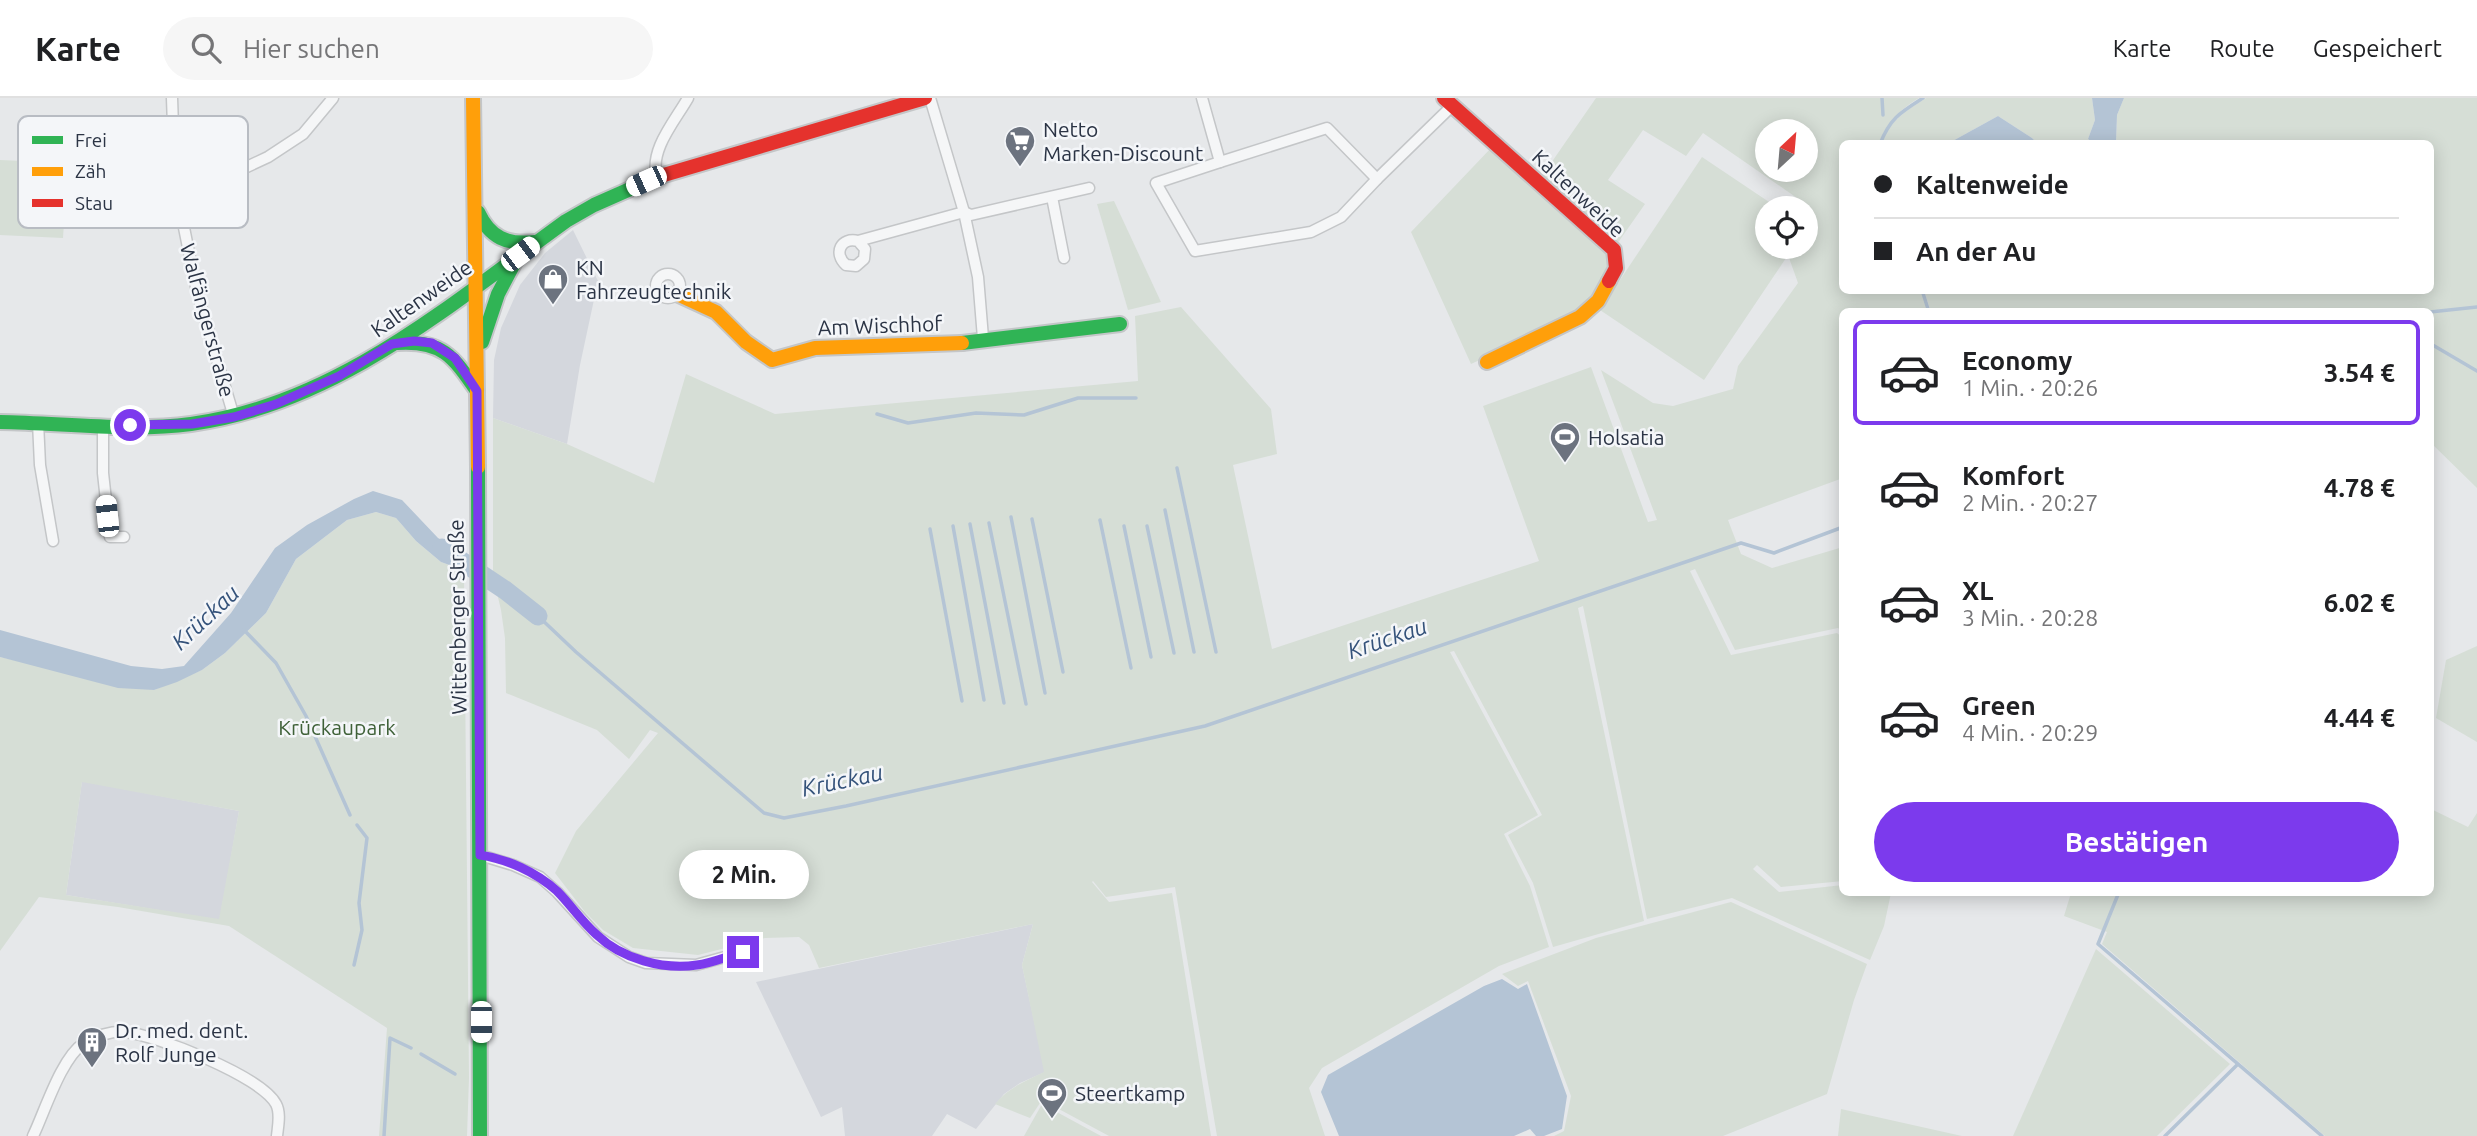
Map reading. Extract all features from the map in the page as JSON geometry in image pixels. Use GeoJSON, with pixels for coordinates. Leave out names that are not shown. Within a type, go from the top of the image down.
{"type":"FeatureCollection","features":[{"type":"Feature","properties":{"kind":"main road","name":"Wittenberger Straße"},"geometry":{"type":"LineString","coordinates":[[473,98],[477,358],[480,1136]]}},
{"type":"Feature","properties":{"kind":"main road","name":"Kaltenweide"},"geometry":{"type":"LineString","coordinates":[[0,422],[167,425],[234,417],[276,404],[348,371],[392,344],[535,242],[594,205],[657,177],[927,98]]}},
{"type":"Feature","properties":{"kind":"main road","name":"Kaltenweide"},"geometry":{"type":"LineString","coordinates":[[1448,102],[1614,250],[1616,268],[1598,300],[1580,317],[1487,362]]}},
{"type":"Feature","properties":{"kind":"main road"},"geometry":{"type":"LineString","coordinates":[[475,204],[487,231],[495,237],[522,244],[535,242]]}},
{"type":"Feature","properties":{"kind":"main road"},"geometry":{"type":"LineString","coordinates":[[477,358],[498,295],[520,254]]}},
{"type":"Feature","properties":{"kind":"main road","name":"Am Wischhof"},"geometry":{"type":"LineString","coordinates":[[677,294],[716,312],[746,342],[772,360],[815,348],[959,343],[982,338],[1120,324]]}},
{"type":"Feature","properties":{"kind":"main road"},"geometry":{"type":"LineString","coordinates":[[392,344],[424,341],[442,348],[455,358],[477,391]]}},
{"type":"Feature","properties":{"kind":"street","name":"Walfängerstraße"},"geometry":{"type":"LineString","coordinates":[[172,98],[173,116]]}},
{"type":"Feature","properties":{"kind":"street"},"geometry":{"type":"LineString","coordinates":[[248,166],[303,134],[333,98]]}},
{"type":"Feature","properties":{"kind":"street"},"geometry":{"type":"LineString","coordinates":[[657,177],[657,152],[688,98]]}},
{"type":"Feature","properties":{"kind":"street"},"geometry":{"type":"LineString","coordinates":[[927,98],[964,212],[978,277],[982,338]]}},
{"type":"Feature","properties":{"kind":"street"},"geometry":{"type":"LineString","coordinates":[[1202,98],[1220,162]]}},
{"type":"Feature","properties":{"kind":"street"},"geometry":{"type":"LineString","coordinates":[[1377,179],[1327,128],[1156,183],[1195,251],[1311,233],[1341,217],[1377,179],[1448,102]]}},
{"type":"Feature","properties":{"kind":"street"},"geometry":{"type":"LineString","coordinates":[[858,241],[964,212],[971,215],[1089,188]]}},
{"type":"Feature","properties":{"kind":"street"},"geometry":{"type":"LineString","coordinates":[[1052,197],[1063,258]]}},
{"type":"Feature","properties":{"kind":"street","name":"Walfängerstraße"},"geometry":{"type":"LineString","coordinates":[[184,228],[197,292],[234,417]]}},
{"type":"Feature","properties":{"kind":"street"},"geometry":{"type":"LineString","coordinates":[[38,422],[40,465],[53,541]]}},
{"type":"Feature","properties":{"kind":"street"},"geometry":{"type":"LineString","coordinates":[[103,425],[103,473],[110,537],[124,537]]}},
{"type":"Feature","properties":{"kind":"street"},"geometry":{"type":"LineString","coordinates":[[480,855],[503,861],[540,877],[598,937],[629,957],[646,963],[696,965],[743,952]]}},
{"type":"Feature","properties":{"kind":"street"},"geometry":{"type":"LineString","coordinates":[[33,1136],[71,1056],[82,1044],[121,1032],[146,1035],[169,1042],[263,1090],[276,1104],[279,1120],[277,1136]]}},
{"type":"Feature","properties":{"kind":"shaded area"},"geometry":{"type":"Polygon","coordinates":[[[573,230],[598,281],[567,444],[493,418],[494,360],[501,328],[520,285],[545,253],[573,230]]]}},
{"type":"Feature","properties":{"kind":"shaded area"},"geometry":{"type":"Polygon","coordinates":[[[82,781],[239,811],[220,920],[66,895],[82,781]]]}},
{"type":"Feature","properties":{"kind":"shaded area"},"geometry":{"type":"Polygon","coordinates":[[[1033,924],[1022,965],[1045,1072],[1020,1083],[1004,1094],[976,1129],[947,1114],[932,1136],[845,1136],[842,1107],[821,1117],[756,982],[1033,924]]]}},
{"type":"Feature","properties":{"kind":"green space"},"geometry":{"type":"Polygon","coordinates":[[[1596,98],[1919,98],[1895,117],[1880,140],[1839,140],[1839,294],[1923,294],[1928,308],[1839,308],[1839,479],[1728,520],[1741,554],[1772,568],[1839,548],[1839,629],[1735,650],[1695,569],[1690,571],[1731,655],[1839,635],[1839,881],[1781,887],[1757,865],[1753,869],[1779,892],[1839,885],[1839,896],[1890,896],[1884,926],[1870,960],[1732,898],[1647,919],[1583,606],[1578,608],[1644,921],[1553,947],[1533,883],[1508,835],[1542,815],[1454,651],[1450,652],[1538,815],[1504,834],[1530,886],[1549,947],[1499,966],[1322,1068],[1309,1088],[1325,1136],[1217,1136],[1175,887],[1106,897],[1092,882],[1109,902],[1172,893],[1211,1136],[1109,1136],[1042,1100],[1030,1118],[995,1104],[1011,1089],[1044,1072],[1022,965],[1033,924],[819,968],[809,945],[799,937],[765,938],[698,955],[633,948],[603,930],[585,912],[555,873],[576,831],[658,733],[650,730],[629,759],[597,730],[506,693],[505,638],[493,576],[493,418],[567,444],[654,483],[686,374],[775,414],[1138,381],[1135,316],[1181,307],[1271,409],[1277,454],[1233,465],[1272,649],[1539,561],[1483,406],[1591,367],[1648,522],[1657,520],[1601,370],[1653,403],[1673,406],[1733,389],[1738,366],[1798,283],[1789,259],[1818,259],[1818,196],[1794,196],[1774,182],[1818,182],[1818,119],[1755,119],[1755,169],[1703,133],[1686,156],[1643,130],[1608,180],[1645,204],[1617,244],[1540,179],[1596,98]]]}},
{"type":"Feature","properties":{"kind":"green space"},"geometry":{"type":"Polygon","coordinates":[[[1926,98],[2092,98],[2095,120],[2089,140],[2034,140],[1998,116],[1954,140],[1883,140],[1894,122],[1926,98]]]}},
{"type":"Feature","properties":{"kind":"green space"},"geometry":{"type":"Polygon","coordinates":[[[2124,98],[2477,98],[2477,488],[2434,446],[2434,308],[1930,308],[1925,294],[2434,294],[2434,140],[2116,140],[2117,115],[2124,98]]]}},
{"type":"Feature","properties":{"kind":"green space"},"geometry":{"type":"Polygon","coordinates":[[[1492,147],[1611,259],[1603,282],[1587,305],[1557,325],[1471,364],[1411,232],[1492,147]]]}},
{"type":"Feature","properties":{"kind":"green space"},"geometry":{"type":"Polygon","coordinates":[[[1702,157],[1760,196],[1755,196],[1755,259],[1785,259],[1704,380],[1600,310],[1702,157]]]}},
{"type":"Feature","properties":{"kind":"green space"},"geometry":{"type":"Polygon","coordinates":[[[0,160],[18,161],[18,228],[64,228],[63,238],[0,235],[0,160]]]}},
{"type":"Feature","properties":{"kind":"green space"},"geometry":{"type":"Polygon","coordinates":[[[1114,201],[1161,302],[1128,310],[1097,204],[1114,201]]]}},
{"type":"Feature","properties":{"kind":"green space","name":"Krückaupark"},"geometry":{"type":"Polygon","coordinates":[[[376,512],[396,518],[416,541],[441,562],[464,574],[469,1078],[467,1136],[379,1136],[387,1028],[229,926],[39,897],[0,951],[0,657],[154,690],[202,670],[225,653],[266,613],[296,559],[347,520],[376,512]],[[82,782],[66,895],[219,919],[239,811],[82,782]]]}},
{"type":"Feature","properties":{"kind":"green space"},"geometry":{"type":"Polygon","coordinates":[[[2477,646],[2477,742],[2436,718],[2446,660],[2477,646]]]}},
{"type":"Feature","properties":{"kind":"green space"},"geometry":{"type":"Polygon","coordinates":[[[2434,810],[2468,827],[2477,813],[2477,1136],[2325,1136],[2102,944],[2107,932],[2064,916],[2070,896],[2434,896],[2434,810]]]}},
{"type":"Feature","properties":{"kind":"green space"},"geometry":{"type":"Polygon","coordinates":[[[1731,902],[1867,964],[1827,1094],[1723,1136],[1554,1136],[1564,1131],[1571,1096],[1528,981],[1518,986],[1502,974],[1596,938],[1731,902]]]}},
{"type":"Feature","properties":{"kind":"green space"},"geometry":{"type":"Polygon","coordinates":[[[2096,949],[2230,1064],[2157,1136],[2013,1136],[2096,949]]]}},
{"type":"Feature","properties":{"kind":"green space","name":"Steertkamp"},"geometry":{"type":"Polygon","coordinates":[[[1042,1104],[1101,1136],[1024,1136],[1042,1104]]]}},
{"type":"Feature","properties":{"kind":"green space"},"geometry":{"type":"Polygon","coordinates":[[[1841,1109],[1962,1136],[1838,1136],[1841,1109]]]}},
{"type":"Feature","properties":{"kind":"water"},"geometry":{"type":"Polygon","coordinates":[[[2092,98],[2124,98],[2117,115],[2116,140],[2088,139],[2095,120],[2092,98]]]}},
{"type":"Feature","properties":{"kind":"water"},"geometry":{"type":"Polygon","coordinates":[[[1998,116],[2034,140],[1954,140],[1998,116]]]}},
{"type":"Feature","properties":{"kind":"water"},"geometry":{"type":"Polygon","coordinates":[[[373,491],[402,500],[438,538],[462,551],[464,574],[441,562],[416,541],[396,518],[376,512],[347,520],[296,559],[266,613],[225,653],[202,670],[177,682],[154,690],[118,688],[0,657],[0,630],[131,666],[162,669],[184,666],[231,613],[275,548],[307,525],[373,491]]]}},
{"type":"Feature","properties":{"kind":"water"},"geometry":{"type":"Polygon","coordinates":[[[1502,979],[1518,989],[1527,984],[1567,1096],[1562,1129],[1544,1136],[1536,1136],[1530,1129],[1514,1136],[1339,1136],[1321,1092],[1328,1075],[1484,986],[1502,979]]]}},
{"type":"Feature","properties":{"kind":"waterway"},"geometry":{"type":"LineString","coordinates":[[1882,98],[1883,115]]}},
{"type":"Feature","properties":{"kind":"waterway"},"geometry":{"type":"LineString","coordinates":[[1882,140],[1897,116],[1923,98]]}},
{"type":"Feature","properties":{"kind":"waterway"},"geometry":{"type":"LineString","coordinates":[[1923,294],[1928,308]]}},
{"type":"Feature","properties":{"kind":"waterway"},"geometry":{"type":"LineString","coordinates":[[2434,312],[2477,307]]}},
{"type":"Feature","properties":{"kind":"waterway","name":"Krückau"},"geometry":{"type":"LineString","coordinates":[[2434,346],[2477,371]]}},
{"type":"Feature","properties":{"kind":"waterway"},"geometry":{"type":"LineString","coordinates":[[877,414],[908,423],[976,413],[1024,415],[1078,398],[1136,398]]}},
{"type":"Feature","properties":{"kind":"waterway"},"geometry":{"type":"LineString","coordinates":[[1177,468],[1216,652]]}},
{"type":"Feature","properties":{"kind":"waterway"},"geometry":{"type":"LineString","coordinates":[[1165,510],[1194,652]]}},
{"type":"Feature","properties":{"kind":"waterway"},"geometry":{"type":"LineString","coordinates":[[1011,517],[1045,693]]}},
{"type":"Feature","properties":{"kind":"waterway"},"geometry":{"type":"LineString","coordinates":[[1032,519],[1063,672]]}},
{"type":"Feature","properties":{"kind":"waterway"},"geometry":{"type":"LineString","coordinates":[[1100,520],[1131,668]]}},
{"type":"Feature","properties":{"kind":"waterway"},"geometry":{"type":"LineString","coordinates":[[989,523],[1026,704]]}},
{"type":"Feature","properties":{"kind":"waterway"},"geometry":{"type":"LineString","coordinates":[[970,524],[1004,703]]}},
{"type":"Feature","properties":{"kind":"waterway"},"geometry":{"type":"LineString","coordinates":[[953,526],[984,700]]}},
{"type":"Feature","properties":{"kind":"waterway"},"geometry":{"type":"LineString","coordinates":[[1124,526],[1151,657]]}},
{"type":"Feature","properties":{"kind":"waterway"},"geometry":{"type":"LineString","coordinates":[[1147,526],[1174,653]]}},
{"type":"Feature","properties":{"kind":"waterway"},"geometry":{"type":"LineString","coordinates":[[930,529],[962,701]]}},
{"type":"Feature","properties":{"kind":"waterway","name":"Krückau"},"geometry":{"type":"LineString","coordinates":[[538,616],[576,652],[764,813],[784,818],[1205,726],[1741,543],[1774,553],[1839,529]]}},
{"type":"Feature","properties":{"kind":"waterway","name":"Krückau"},"geometry":{"type":"LineString","coordinates":[[442,548],[505,590],[538,616]]}},
{"type":"Feature","properties":{"kind":"waterway"},"geometry":{"type":"LineString","coordinates":[[244,630],[276,663],[306,716],[350,815]]}},
{"type":"Feature","properties":{"kind":"waterway"},"geometry":{"type":"LineString","coordinates":[[354,965],[362,930],[359,903],[367,838],[357,825]]}},
{"type":"Feature","properties":{"kind":"waterway"},"geometry":{"type":"LineString","coordinates":[[2117,896],[2098,944],[2322,1136]]}},
{"type":"Feature","properties":{"kind":"waterway"},"geometry":{"type":"LineString","coordinates":[[384,1136],[390,1038],[411,1048]]}},
{"type":"Feature","properties":{"kind":"waterway"},"geometry":{"type":"LineString","coordinates":[[421,1054],[455,1074]]}},
{"type":"Feature","properties":{"kind":"waterway"},"geometry":{"type":"LineString","coordinates":[[2165,1136],[2237,1065]]}},
{"type":"Feature","properties":{"kind":"traffic: fast"},"geometry":{"type":"LineString","coordinates":[[0,422],[120,427],[191,424],[244,413],[295,396],[390,346],[566,221],[637,186]]}},
{"type":"Feature","properties":{"kind":"traffic: fast"},"geometry":{"type":"LineString","coordinates":[[478,212],[488,228],[500,238],[516,242],[535,242]]}},
{"type":"Feature","properties":{"kind":"traffic: fast"},"geometry":{"type":"LineString","coordinates":[[482,342],[498,294],[517,258]]}},
{"type":"Feature","properties":{"kind":"traffic: fast"},"geometry":{"type":"LineString","coordinates":[[962,343],[1120,324]]}},
{"type":"Feature","properties":{"kind":"traffic: fast"},"geometry":{"type":"LineString","coordinates":[[397,343],[425,344],[445,353],[461,368],[477,391]]}},
{"type":"Feature","properties":{"kind":"traffic: fast"},"geometry":{"type":"LineString","coordinates":[[478,467],[480,1136]]}},
{"type":"Feature","properties":{"kind":"traffic: slow"},"geometry":{"type":"LineString","coordinates":[[473,98],[478,467]]}},
{"type":"Feature","properties":{"kind":"traffic: slow"},"geometry":{"type":"LineString","coordinates":[[1487,362],[1580,317],[1598,301],[1609,281]]}},
{"type":"Feature","properties":{"kind":"traffic: slow"},"geometry":{"type":"LineString","coordinates":[[677,294],[716,312],[746,342],[772,360],[815,348],[962,343]]}},
{"type":"Feature","properties":{"kind":"traffic: jam"},"geometry":{"type":"LineString","coordinates":[[637,186],[657,177],[925,98]]}},
{"type":"Feature","properties":{"kind":"traffic: jam"},"geometry":{"type":"LineString","coordinates":[[1444,98],[1614,250],[1616,268],[1609,281]]}},
{"type":"Feature","properties":{"kind":"place","name":"Netto Marken-Discount"},"geometry":{"type":"Point","coordinates":[1020,168]}},
{"type":"Feature","properties":{"kind":"place","name":"KN Fahrzeugtechnik"},"geometry":{"type":"Point","coordinates":[553,306]}},
{"type":"Feature","properties":{"kind":"place","name":"Holsatia"},"geometry":{"type":"Point","coordinates":[1565,464]}},
{"type":"Feature","properties":{"kind":"place","name":"Dr. med. dent. Rolf Junge"},"geometry":{"type":"Point","coordinates":[92,1069]}},
{"type":"Feature","properties":{"kind":"place","name":"Steertkamp"},"geometry":{"type":"Point","coordinates":[1052,1120]}},
{"type":"Feature","properties":{"kind":"route"},"geometry":{"type":"LineString","coordinates":[[130,425],[192,424],[234,417],[305,392],[339,376],[392,344],[424,341],[442,348],[455,358],[477,391],[480,855],[493,857],[540,877],[598,937],[629,957],[646,963],[696,965],[743,952]]}}]}
